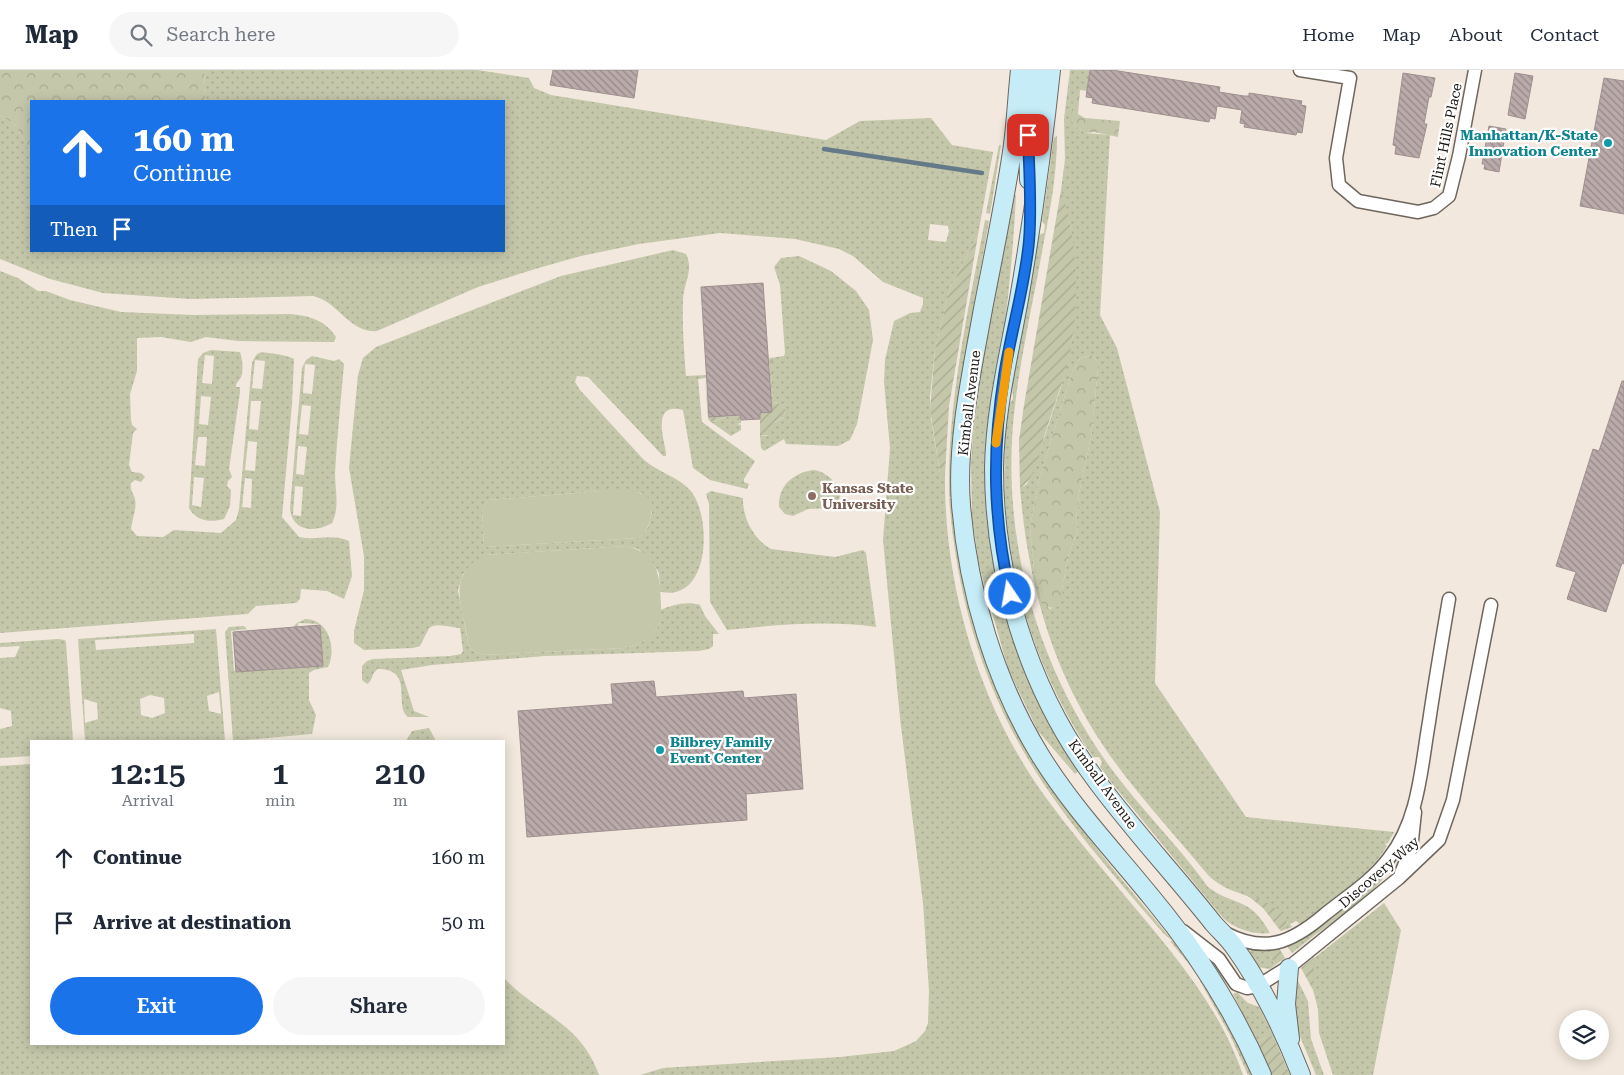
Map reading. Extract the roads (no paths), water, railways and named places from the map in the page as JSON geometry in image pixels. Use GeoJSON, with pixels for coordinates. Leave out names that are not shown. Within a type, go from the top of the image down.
{"type":"FeatureCollection","features":[{"type":"Feature","properties":{"kind":"main road","name":"Kimball Avenue"},"geometry":{"type":"LineString","coordinates":[[1020,70],[1012,152],[966,415],[961,472],[961,504],[970,568],[989,641],[1001,675],[1040,754],[1100,837],[1173,924],[1220,991],[1239,1024],[1262,1075]]}},
{"type":"Feature","properties":{"kind":"main road"},"geometry":{"type":"LineString","coordinates":[[1029,241],[1028,135],[1036,70]]}},
{"type":"Feature","properties":{"kind":"main road","name":"Kimball Avenue"},"geometry":{"type":"LineString","coordinates":[[1051,70],[1029,241],[1004,374],[997,427],[994,468],[996,514],[1010,594],[1022,636],[1042,688],[1082,760],[1110,797],[1235,947],[1258,986],[1301,1075]]}},
{"type":"Feature","properties":{"kind":"main road"},"geometry":{"type":"LineString","coordinates":[[1289,968],[1286,1008],[1292,1054]]}},
{"type":"Feature","properties":{"kind":"street","name":"Flint Hills Place"},"geometry":{"type":"LineString","coordinates":[[1300,70],[1350,78],[1336,158],[1339,185],[1358,201],[1418,212],[1434,208],[1448,196],[1459,156],[1476,70]]}},
{"type":"Feature","properties":{"kind":"street","name":"Discovery Way"},"geometry":{"type":"LineString","coordinates":[[1219,930],[1238,940],[1272,944],[1281,943],[1310,927],[1368,882],[1390,858],[1415,805],[1449,599]]}},
{"type":"Feature","properties":{"kind":"street","name":"Discovery Way"},"geometry":{"type":"LineString","coordinates":[[1258,986],[1289,968],[1399,878],[1439,840],[1453,800],[1491,605]]}},
{"type":"Feature","properties":{"kind":"street"},"geometry":{"type":"LineString","coordinates":[[1399,878],[1411,848],[1416,824],[1415,805]]}},
{"type":"Feature","properties":{"kind":"street"},"geometry":{"type":"LineString","coordinates":[[1173,924],[1219,958],[1236,984],[1247,988],[1258,986]]}},
{"type":"Feature","properties":{"kind":"waterway"},"geometry":{"type":"LineString","coordinates":[[824,149],[982,173]]}},
{"type":"Feature","properties":{"kind":"place","name":"Manhattan/K-State Innovation Center"},"geometry":{"type":"Point","coordinates":[1608,143]}},
{"type":"Feature","properties":{"kind":"place","name":"Kansas State University"},"geometry":{"type":"Point","coordinates":[812,496]}},
{"type":"Feature","properties":{"kind":"place","name":"Bilbrey Family Event Center"},"geometry":{"type":"Point","coordinates":[660,750]}}]}
